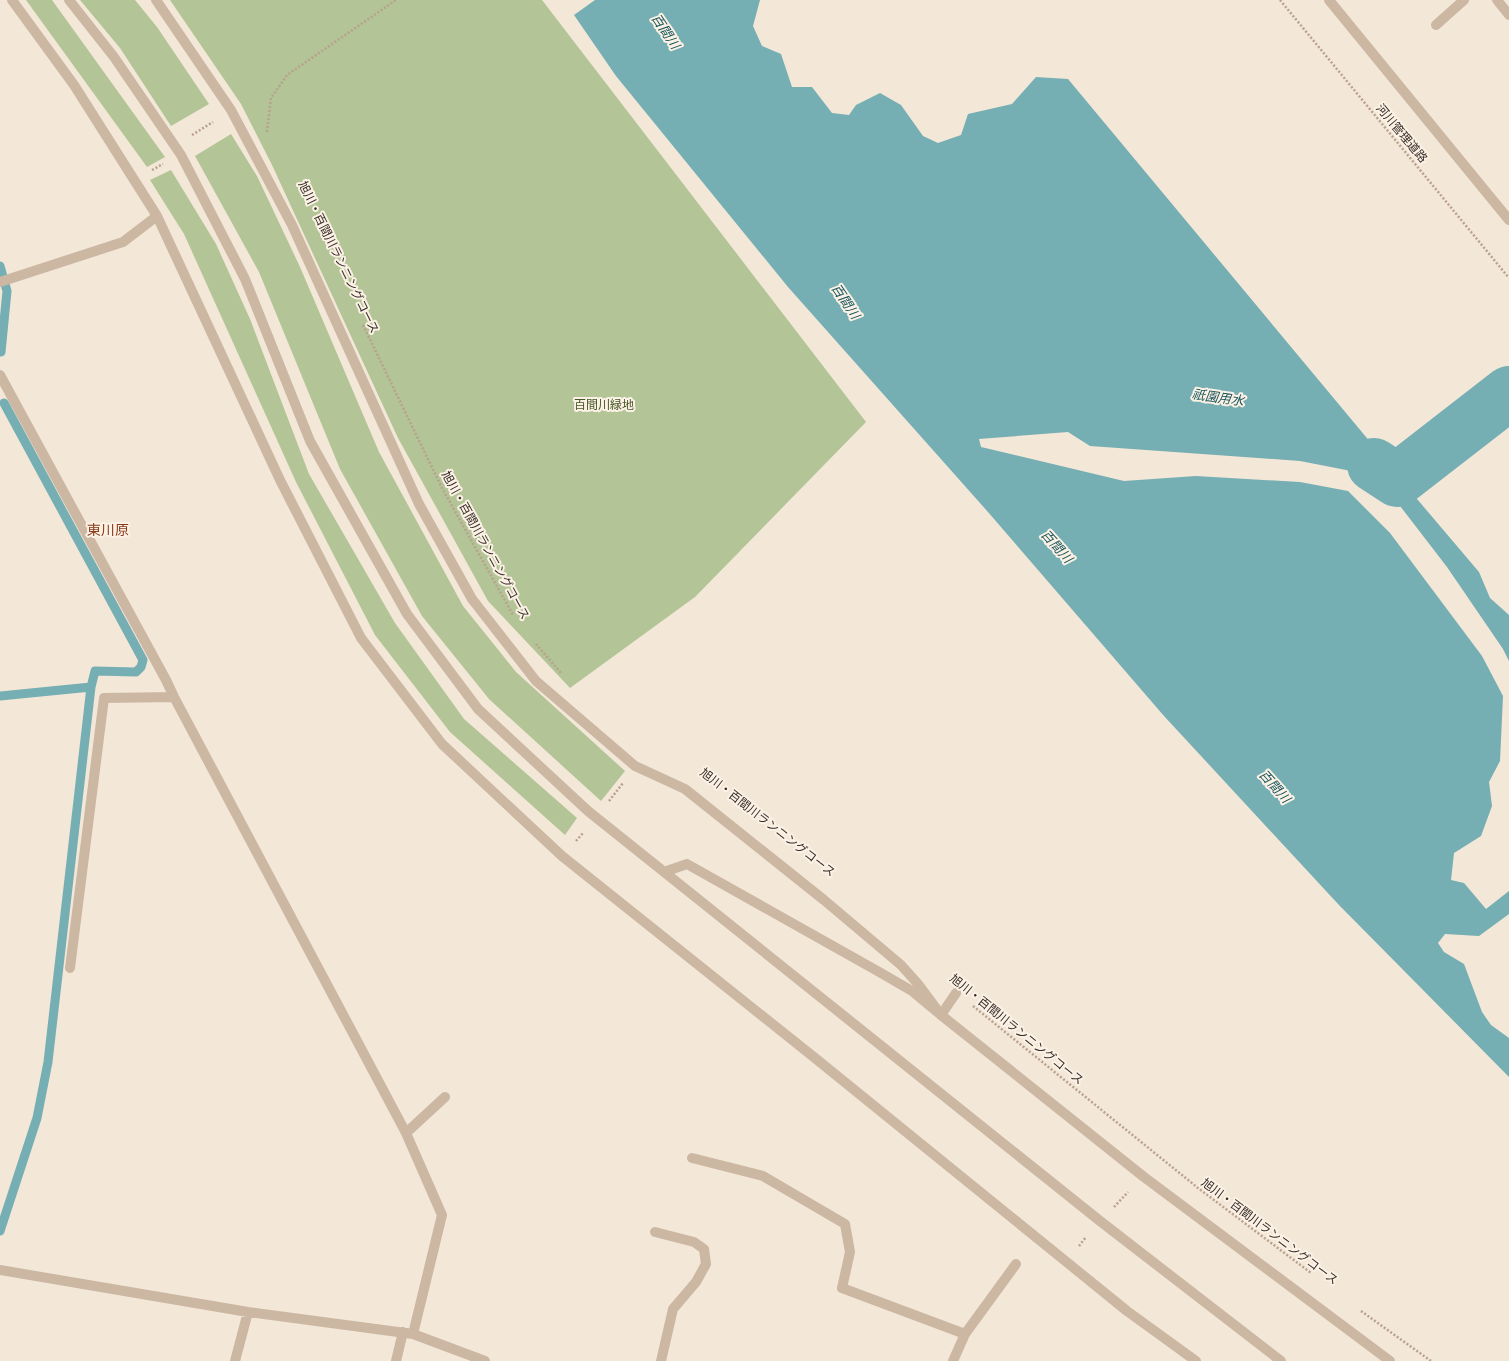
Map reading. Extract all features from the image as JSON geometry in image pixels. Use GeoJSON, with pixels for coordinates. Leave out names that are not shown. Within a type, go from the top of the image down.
{"type":"FeatureCollection","features":[{"type":"Feature","properties":{"kind":"street"},"geometry":{"type":"LineString","coordinates":[[12,0],[74,85],[157,216],[280,480],[361,638],[442,744],[562,856],[815,1058],[1121,1306],[1196,1361]]}},
{"type":"Feature","properties":{"kind":"street"},"geometry":{"type":"LineString","coordinates":[[69,0],[114,56],[181,155],[245,279],[310,441],[407,614],[478,709],[588,811],[1100,1221],[1281,1361]]}},
{"type":"Feature","properties":{"kind":"street"},"geometry":{"type":"LineString","coordinates":[[156,0],[231,110],[292,225],[419,504],[472,599],[536,681],[635,766],[685,789],[824,900],[901,965],[918,984],[941,1015]]}},
{"type":"Feature","properties":{"kind":"street"},"geometry":{"type":"LineString","coordinates":[[1329,0],[1509,220]]}},
{"type":"Feature","properties":{"kind":"street"},"geometry":{"type":"LineString","coordinates":[[1436,25],[1464,0]]}},
{"type":"Feature","properties":{"kind":"street"},"geometry":{"type":"LineString","coordinates":[[1497,0],[1509,15]]}},
{"type":"Feature","properties":{"kind":"street"},"geometry":{"type":"LineString","coordinates":[[4,281],[123,242],[157,216]]}},
{"type":"Feature","properties":{"kind":"street"},"geometry":{"type":"LineString","coordinates":[[0,376],[166,680],[406,1133],[442,1215],[408,1333],[396,1361]]}},
{"type":"Feature","properties":{"kind":"street"},"geometry":{"type":"LineString","coordinates":[[70,968],[104,698],[174,697]]}},
{"type":"Feature","properties":{"kind":"street"},"geometry":{"type":"LineString","coordinates":[[664,872],[687,864],[912,991],[1144,1177],[1390,1361]]}},
{"type":"Feature","properties":{"kind":"street"},"geometry":{"type":"LineString","coordinates":[[941,1015],[956,993]]}},
{"type":"Feature","properties":{"kind":"street"},"geometry":{"type":"LineString","coordinates":[[406,1133],[445,1097]]}},
{"type":"Feature","properties":{"kind":"street"},"geometry":{"type":"LineString","coordinates":[[692,1158],[763,1176],[845,1224],[850,1252],[842,1288],[966,1334]]}},
{"type":"Feature","properties":{"kind":"street"},"geometry":{"type":"LineString","coordinates":[[655,1232],[694,1242],[704,1249],[706,1264],[696,1282],[673,1309],[661,1361]]}},
{"type":"Feature","properties":{"kind":"street"},"geometry":{"type":"LineString","coordinates":[[953,1361],[966,1334],[1016,1264]]}},
{"type":"Feature","properties":{"kind":"street"},"geometry":{"type":"LineString","coordinates":[[0,1270],[248,1312],[408,1333],[485,1361]]}},
{"type":"Feature","properties":{"kind":"street"},"geometry":{"type":"LineString","coordinates":[[235,1361],[248,1312]]}},
{"type":"Feature","properties":{"kind":"path"},"geometry":{"type":"LineString","coordinates":[[270,137],[267,131],[271,98],[287,75],[396,0]]}},
{"type":"Feature","properties":{"kind":"path","name":"河川管理道路"},"geometry":{"type":"LineString","coordinates":[[1280,0],[1509,278]]}},
{"type":"Feature","properties":{"kind":"path"},"geometry":{"type":"LineString","coordinates":[[175,146],[231,110]]}},
{"type":"Feature","properties":{"kind":"path"},"geometry":{"type":"LineString","coordinates":[[134,180],[181,155]]}},
{"type":"Feature","properties":{"kind":"path","name":"旭川・百間川ランニングコース"},"geometry":{"type":"LineString","coordinates":[[359,318],[442,488],[517,622]]}},
{"type":"Feature","properties":{"kind":"path"},"geometry":{"type":"LineString","coordinates":[[532,639],[566,678]]}},
{"type":"Feature","properties":{"kind":"path","name":"旭川・百間川ランニングコース"},"geometry":{"type":"LineString","coordinates":[[956,993],[1198,1188],[1312,1274]]}},
{"type":"Feature","properties":{"kind":"path"},"geometry":{"type":"LineString","coordinates":[[1356,1307],[1431,1361]]}},
{"type":"Feature","properties":{"kind":"green space"},"geometry":{"type":"Polygon","coordinates":[[[26,0],[52,0],[165,157],[147,167],[26,0]]]}},
{"type":"Feature","properties":{"kind":"green space"},"geometry":{"type":"Polygon","coordinates":[[[80,0],[135,0],[157,27],[209,104],[171,126],[120,48],[80,0]]]}},
{"type":"Feature","properties":{"kind":"green space","name":"百間川緑地"},"geometry":{"type":"Polygon","coordinates":[[[170,0],[542,0],[866,422],[695,597],[570,688],[488,601],[398,438],[272,165],[241,104],[170,0]]]}},
{"type":"Feature","properties":{"kind":"green space"},"geometry":{"type":"Polygon","coordinates":[[[231,134],[257,176],[300,267],[379,452],[463,606],[516,672],[625,771],[601,801],[489,699],[422,616],[340,469],[259,272],[195,156],[231,134]]]}},
{"type":"Feature","properties":{"kind":"green space"},"geometry":{"type":"Polygon","coordinates":[[[171,170],[216,244],[250,319],[309,474],[395,623],[464,719],[577,818],[565,835],[450,732],[375,635],[296,482],[184,234],[150,180],[171,170]]]}},
{"type":"Feature","properties":{"kind":"water","name":"百間川"},"geometry":{"type":"Polygon","coordinates":[[[595,0],[760,0],[753,26],[762,46],[781,54],[792,87],[812,87],[832,113],[849,115],[856,105],[880,93],[901,105],[923,136],[938,143],[961,135],[968,114],[1012,104],[1036,77],[1068,79],[1391,467],[1425,441],[1440,457],[1406,486],[1479,572],[1490,598],[1509,615],[1509,661],[1503,649],[1447,567],[1377,476],[1300,461],[1090,446],[1068,432],[979,439],[981,447],[1124,481],[1196,476],[1300,482],[1348,491],[1390,533],[1482,656],[1503,696],[1500,761],[1489,782],[1492,806],[1481,836],[1454,853],[1451,880],[1464,883],[1486,909],[1509,891],[1509,914],[1479,936],[1445,934],[1438,943],[1444,952],[1464,964],[1482,1012],[1491,1025],[1509,1038],[1509,1077],[1339,905],[1164,716],[988,512],[788,287],[616,76],[574,15],[595,0]]]}},
{"type":"Feature","properties":{"kind":"waterway"},"geometry":{"type":"LineString","coordinates":[[0,266],[7,291],[1,352]]}},
{"type":"Feature","properties":{"kind":"waterway","name":"祇園用水"},"geometry":{"type":"LineString","coordinates":[[1374,465],[1397,480],[1509,393]]}},
{"type":"Feature","properties":{"kind":"waterway"},"geometry":{"type":"LineString","coordinates":[[0,696],[91,687],[95,671],[136,672],[141,667],[143,660],[4,403]]}},
{"type":"Feature","properties":{"kind":"waterway"},"geometry":{"type":"LineString","coordinates":[[0,1231],[37,1118],[48,1062],[91,687]]}},
{"type":"Feature","properties":{"kind":"district","name":"東川原"},"geometry":{"type":"Point","coordinates":[108,529]}}]}
